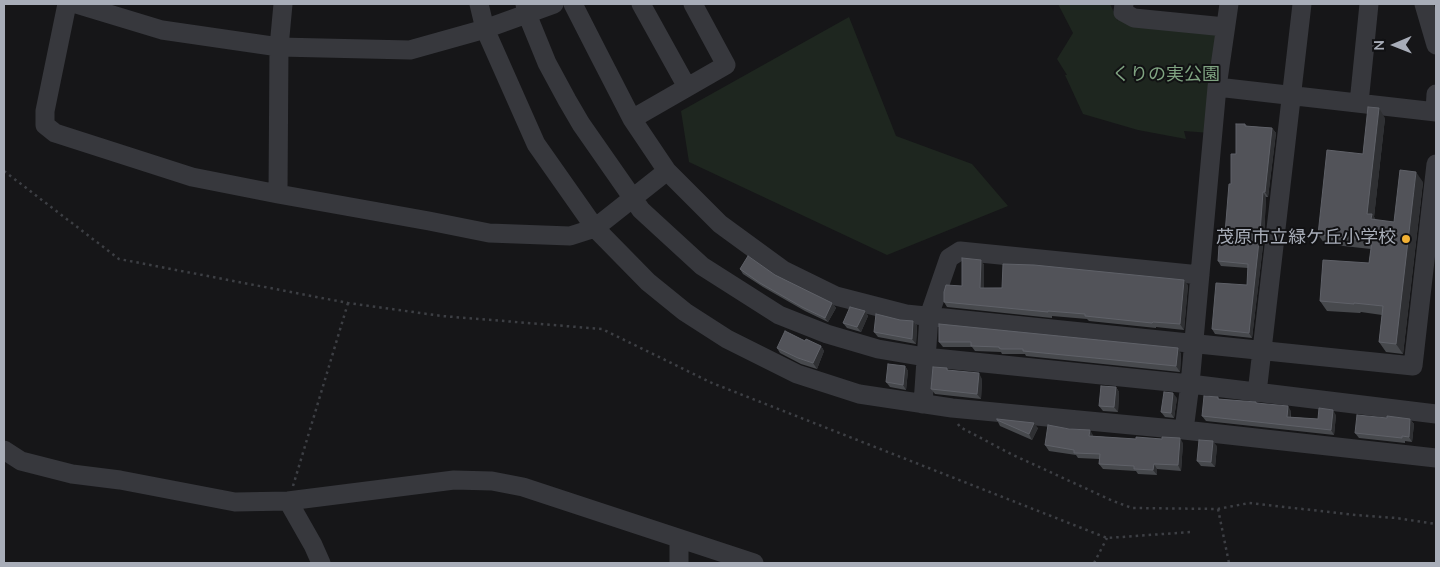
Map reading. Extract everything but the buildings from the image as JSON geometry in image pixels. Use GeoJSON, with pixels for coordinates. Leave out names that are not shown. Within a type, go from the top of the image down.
{"type":"FeatureCollection","features":[{"type":"Feature","properties":{"kind":"street"},"geometry":{"type":"LineString","coordinates":[[67,4],[44,111],[45,125],[55,133],[192,177],[489,233],[570,236],[595,228],[666,171]]}},
{"type":"Feature","properties":{"kind":"street"},"geometry":{"type":"LineString","coordinates":[[76,4],[162,30],[279,47],[410,50],[484,29],[526,9],[554,4]]}},
{"type":"Feature","properties":{"kind":"street"},"geometry":{"type":"LineString","coordinates":[[278,194],[279,47],[282,4]]}},
{"type":"Feature","properties":{"kind":"street"},"geometry":{"type":"LineString","coordinates":[[479,4],[484,29],[536,144],[595,228],[648,282],[685,312],[727,339],[797,374],[859,394],[952,408],[1184,430],[1436,458]]}},
{"type":"Feature","properties":{"kind":"street"},"geometry":{"type":"LineString","coordinates":[[573,4],[632,118],[666,171],[720,224],[783,270],[836,296],[906,314],[1413,366],[1436,164]]}},
{"type":"Feature","properties":{"kind":"street"},"geometry":{"type":"LineString","coordinates":[[641,4],[687,88]]}},
{"type":"Feature","properties":{"kind":"street"},"geometry":{"type":"LineString","coordinates":[[632,118],[726,65],[693,4]]}},
{"type":"Feature","properties":{"kind":"street"},"geometry":{"type":"LineString","coordinates":[[1124,4],[1123,12],[1134,18],[1225,27]]}},
{"type":"Feature","properties":{"kind":"street"},"geometry":{"type":"LineString","coordinates":[[1184,430],[1194,344],[1217,87],[1229,4]]}},
{"type":"Feature","properties":{"kind":"street"},"geometry":{"type":"LineString","coordinates":[[1257,393],[1302,4]]}},
{"type":"Feature","properties":{"kind":"street"},"geometry":{"type":"LineString","coordinates":[[1359,103],[1369,4]]}},
{"type":"Feature","properties":{"kind":"street"},"geometry":{"type":"LineString","coordinates":[[1424,4],[1436,45]]}},
{"type":"Feature","properties":{"kind":"street"},"geometry":{"type":"LineString","coordinates":[[526,9],[547,64],[567,100],[581,124],[641,210],[702,266],[780,315],[827,334],[878,349],[925,357],[1190,384],[1436,414]]}},
{"type":"Feature","properties":{"kind":"street"},"geometry":{"type":"LineString","coordinates":[[1217,87],[1359,103],[1436,106]]}},
{"type":"Feature","properties":{"kind":"street"},"geometry":{"type":"LineString","coordinates":[[923,404],[929,316],[949,258],[960,251],[1200,275]]}},
{"type":"Feature","properties":{"kind":"street"},"geometry":{"type":"LineString","coordinates":[[4,450],[21,461],[72,474],[120,480],[235,502],[288,501],[454,480],[492,481],[523,487],[754,563]]}},
{"type":"Feature","properties":{"kind":"street"},"geometry":{"type":"LineString","coordinates":[[288,501],[321,563]]}},
{"type":"Feature","properties":{"kind":"street"},"geometry":{"type":"LineString","coordinates":[[679,563],[680,539]]}},
{"type":"Feature","properties":{"kind":"path"},"geometry":{"type":"LineString","coordinates":[[4,171],[119,259],[348,303],[442,316],[602,329],[712,383],[1107,538],[1191,532]]}},
{"type":"Feature","properties":{"kind":"path"},"geometry":{"type":"LineString","coordinates":[[288,501],[348,303]]}},
{"type":"Feature","properties":{"kind":"path"},"geometry":{"type":"LineString","coordinates":[[952,408],[960,427],[1011,454],[1132,508],[1218,509],[1249,503],[1436,524]]}},
{"type":"Feature","properties":{"kind":"path"},"geometry":{"type":"LineString","coordinates":[[1218,509],[1229,563]]}},
{"type":"Feature","properties":{"kind":"path"},"geometry":{"type":"LineString","coordinates":[[1094,563],[1107,538]]}},
{"type":"Feature","properties":{"kind":"green space","name":"くりの実公園"},"geometry":{"type":"Polygon","coordinates":[[[1058,4],[1110,4],[1118,21],[1118,15],[1219,33],[1210,133],[1184,131],[1186,139],[1138,130],[1083,114],[1065,75],[1067,75],[1057,59],[1073,33],[1058,4]]]}},
{"type":"Feature","properties":{"kind":"green space"},"geometry":{"type":"Polygon","coordinates":[[[849,17],[896,136],[972,164],[1008,206],[887,255],[689,162],[681,111],[849,17]]]}},
{"type":"Feature","properties":{"kind":"place","name":"茂原市立緑ケ丘小学校"},"geometry":{"type":"Point","coordinates":[1406,239]}}]}
